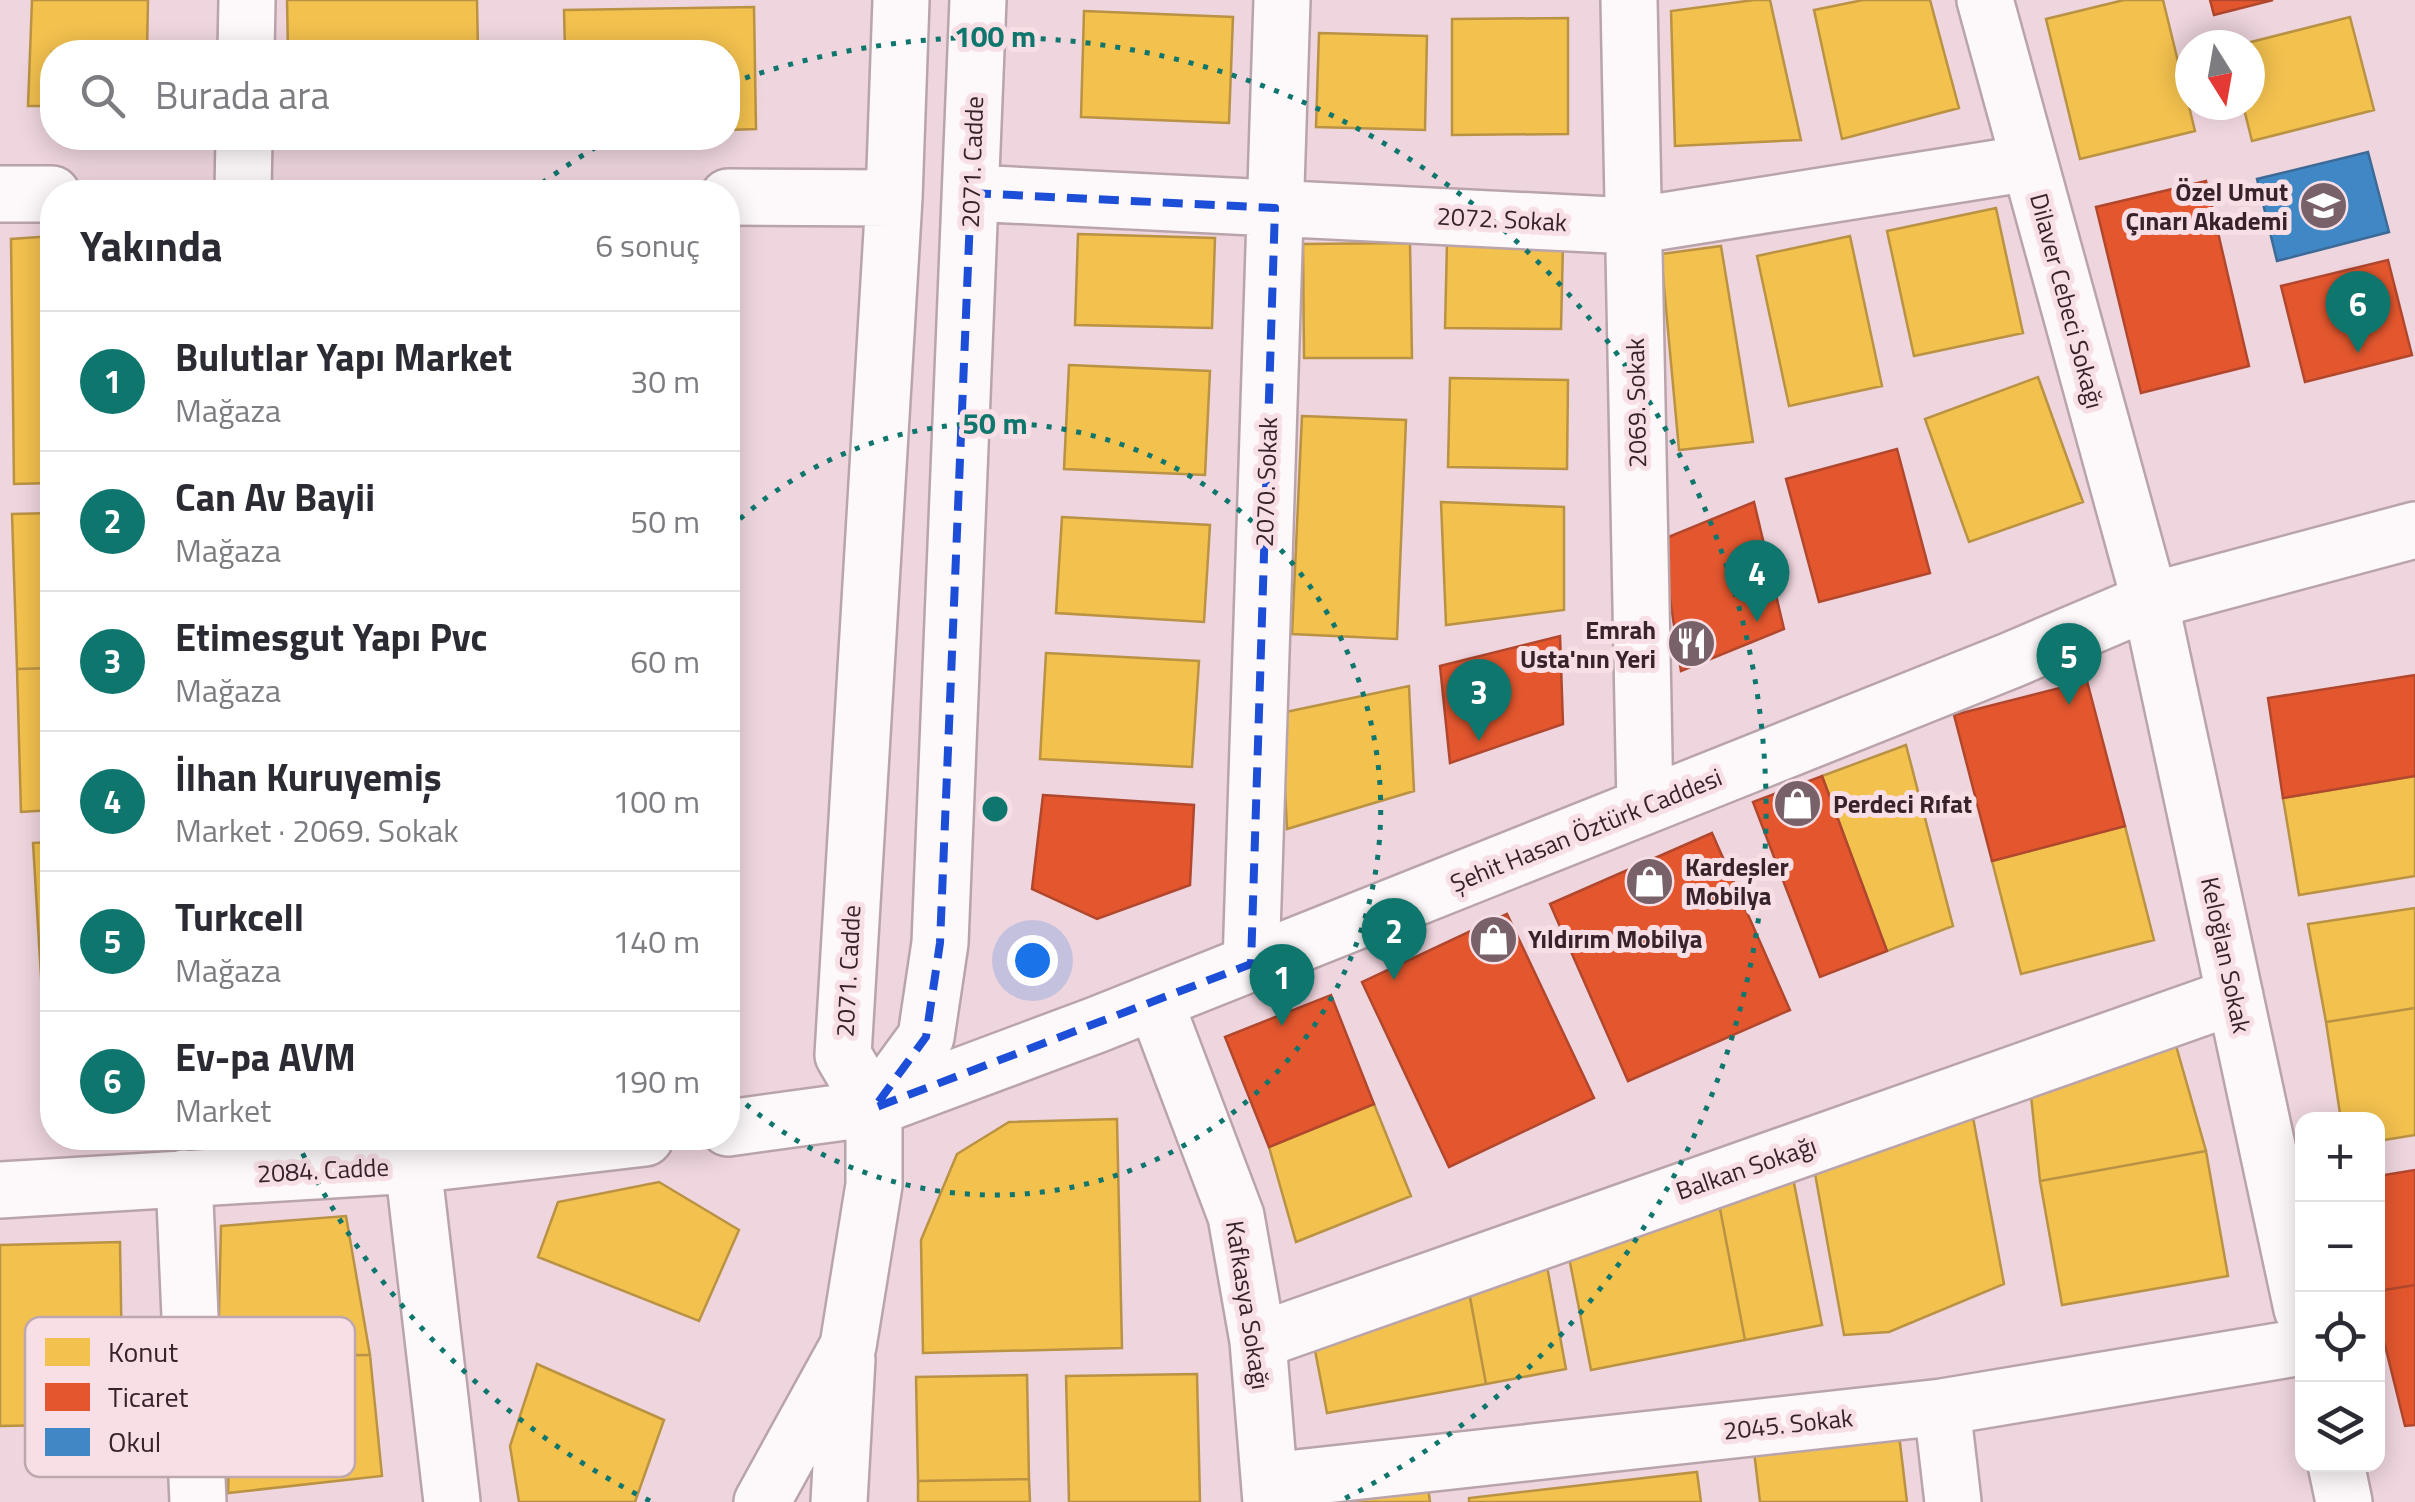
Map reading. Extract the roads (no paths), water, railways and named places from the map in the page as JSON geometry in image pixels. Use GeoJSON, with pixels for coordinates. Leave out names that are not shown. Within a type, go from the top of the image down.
{"type":"FeatureCollection","features":[{"type":"Feature","properties":{"kind":"street"},"geometry":{"type":"LineString","coordinates":[[246,40],[247,0]]}},
{"type":"Feature","properties":{"kind":"street","name":"2071. Cadde"},"geometry":{"type":"LineString","coordinates":[[901,0],[894,198],[843,1056],[874,1108],[926,1037],[940,943],[978,0]]}},
{"type":"Feature","properties":{"kind":"street","name":"2070. Sokak"},"geometry":{"type":"LineString","coordinates":[[1251,964],[1282,0]]}},
{"type":"Feature","properties":{"kind":"street","name":"2069. Sokak"},"geometry":{"type":"LineString","coordinates":[[1629,0],[1645,806]]}},
{"type":"Feature","properties":{"kind":"street","name":"Dilaver Cebeci Sokağı"},"geometry":{"type":"LineString","coordinates":[[1986,0],[2150,602]]}},
{"type":"Feature","properties":{"kind":"street"},"geometry":{"type":"LineString","coordinates":[[243,180],[244,150]]}},
{"type":"Feature","properties":{"kind":"street","name":"2072. Sokak"},"geometry":{"type":"LineString","coordinates":[[971,193],[1632,226],[2029,164]]}},
{"type":"Feature","properties":{"kind":"street"},"geometry":{"type":"LineString","coordinates":[[0,194],[40,194]]}},
{"type":"Feature","properties":{"kind":"street"},"geometry":{"type":"LineString","coordinates":[[740,198],[894,198]]}},
{"type":"Feature","properties":{"kind":"street","name":"Şehit Hasan Öztürk Caddesi"},"geometry":{"type":"LineString","coordinates":[[874,1108],[1251,964],[2150,602],[2415,530]]}},
{"type":"Feature","properties":{"kind":"street","name":"Keloğlan Sokak"},"geometry":{"type":"LineString","coordinates":[[2150,602],[2298,1292]]}},
{"type":"Feature","properties":{"kind":"street","name":"Balkan Sokağı"},"geometry":{"type":"LineString","coordinates":[[1258,1341],[2235,996]]}},
{"type":"Feature","properties":{"kind":"street","name":"Kafkasya Sokağı"},"geometry":{"type":"LineString","coordinates":[[1155,1002],[1236,1216],[1258,1341],[1271,1491]]}},
{"type":"Feature","properties":{"kind":"street"},"geometry":{"type":"LineString","coordinates":[[740,1126],[874,1108],[874,1185],[848,1346],[839,1502]]}},
{"type":"Feature","properties":{"kind":"street","name":"2084. Cadde"},"geometry":{"type":"LineString","coordinates":[[0,1190],[214,1164],[413,1165],[542,1150]]}},
{"type":"Feature","properties":{"kind":"street"},"geometry":{"type":"LineString","coordinates":[[207,1317],[214,1164]]}},
{"type":"Feature","properties":{"kind":"street"},"geometry":{"type":"LineString","coordinates":[[413,1165],[452,1502]]}},
{"type":"Feature","properties":{"kind":"street"},"geometry":{"type":"LineString","coordinates":[[762,1502],[848,1346]]}},
{"type":"Feature","properties":{"kind":"street","name":"2045. Sokak"},"geometry":{"type":"LineString","coordinates":[[1271,1491],[1942,1407],[2295,1348]]}},
{"type":"Feature","properties":{"kind":"street"},"geometry":{"type":"LineString","coordinates":[[1942,1407],[1953,1502]]}},
{"type":"Feature","properties":{"kind":"street"},"geometry":{"type":"LineString","coordinates":[[2338,1472],[2344,1502]]}},
{"type":"Feature","properties":{"kind":"street"},"geometry":{"type":"LineString","coordinates":[[198,1502],[199,1477]]}},
{"type":"Feature","properties":{"kind":"place","name":"Özel Umut Çınarı Akademi"},"geometry":{"type":"Point","coordinates":[2323,206]}},
{"type":"Feature","properties":{"kind":"place","name":"Ev-pa AVM"},"geometry":{"type":"Point","coordinates":[2358,353]}},
{"type":"Feature","properties":{"kind":"place","name":"İlhan Kuruyemiş"},"geometry":{"type":"Point","coordinates":[1757,622]}},
{"type":"Feature","properties":{"kind":"place","name":"Emrah Usta'nın Yeri"},"geometry":{"type":"Point","coordinates":[1691,644]}},
{"type":"Feature","properties":{"kind":"place","name":"Turkcell"},"geometry":{"type":"Point","coordinates":[2069,705]}},
{"type":"Feature","properties":{"kind":"place","name":"Etimesgut Yapı Pvc"},"geometry":{"type":"Point","coordinates":[1479,741]}},
{"type":"Feature","properties":{"kind":"place","name":"Perdeci Rıfat"},"geometry":{"type":"Point","coordinates":[1798,804]}},
{"type":"Feature","properties":{"kind":"place","name":"Kardeşler Mobilya"},"geometry":{"type":"Point","coordinates":[1650,881]}},
{"type":"Feature","properties":{"kind":"place","name":"Yıldırım Mobilya"},"geometry":{"type":"Point","coordinates":[1493,939]}},
{"type":"Feature","properties":{"kind":"place","name":"Can Av Bayii"},"geometry":{"type":"Point","coordinates":[1394,980]}},
{"type":"Feature","properties":{"kind":"place","name":"Bulutlar Yapı Market"},"geometry":{"type":"Point","coordinates":[1282,1026]}}]}
